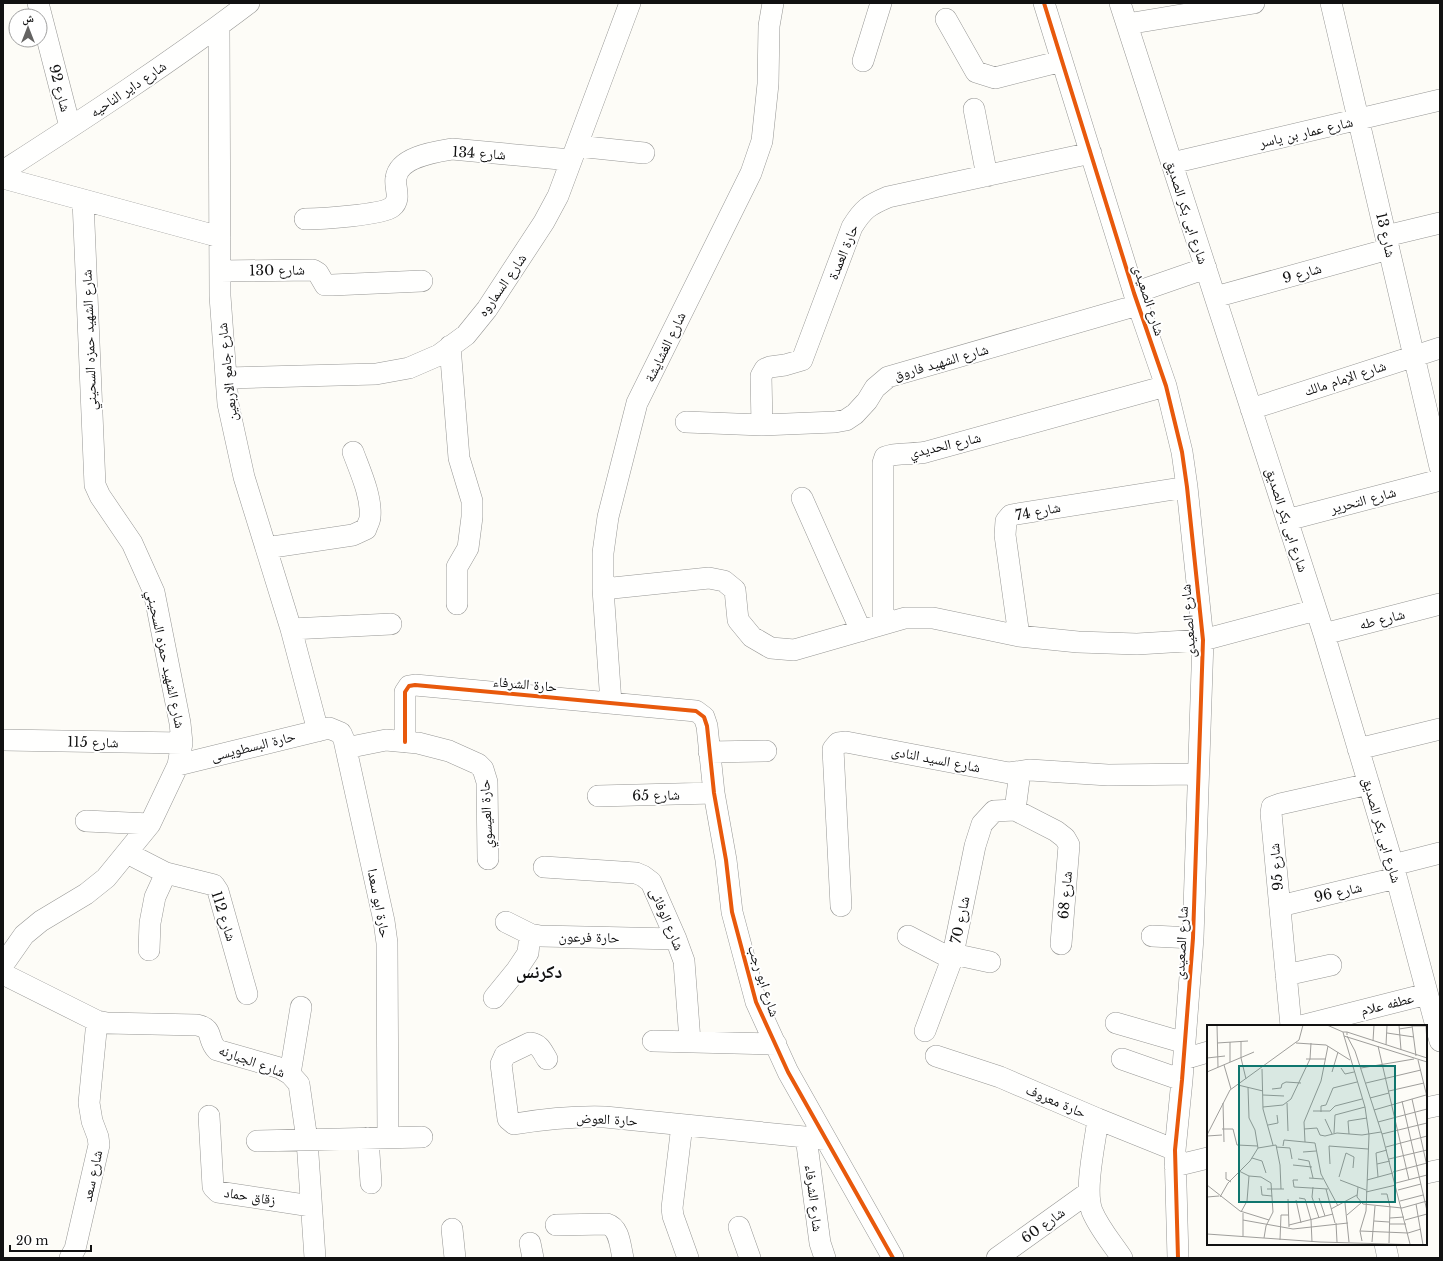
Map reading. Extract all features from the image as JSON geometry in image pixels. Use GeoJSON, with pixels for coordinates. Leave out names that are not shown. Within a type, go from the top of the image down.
{"type":"FeatureCollection","features":[{"type":"Feature","properties":{"kind":"street","name":"شارع 92"},"geometry":{"type":"LineString","coordinates":[[38,3],[70,127]]}},
{"type":"Feature","properties":{"kind":"street","name":"شارع داير الناحيه"},"geometry":{"type":"LineString","coordinates":[[3,171],[106,105],[219,26],[249,3]]}},
{"type":"Feature","properties":{"kind":"street","name":"شارع السماروه"},"geometry":{"type":"LineString","coordinates":[[226,378],[376,374],[409,368],[439,355],[466,335],[487,310],[540,229],[558,196],[630,3]]}},
{"type":"Feature","properties":{"kind":"street","name":"شارع الغشايشة"},"geometry":{"type":"LineString","coordinates":[[612,703],[603,589],[603,553],[608,517],[638,403],[751,173],[762,141],[768,84],[769,26],[773,3]]}},
{"type":"Feature","properties":{"kind":"street"},"geometry":{"type":"LineString","coordinates":[[863,61],[881,3]]}},
{"type":"Feature","properties":{"kind":"street","name":"شارع الصعيدى"},"geometry":{"type":"LineString","coordinates":[[1044,3],[1136,299],[1166,386],[1182,452],[1187,487],[1203,640],[1193,938],[1175,1158],[1178,1258]]}},
{"type":"Feature","properties":{"kind":"street","name":"شارع ابى بكر الصديق"},"geometry":{"type":"LineString","coordinates":[[1120,3],[1324,634],[1394,872],[1431,985],[1440,1041]]}},
{"type":"Feature","properties":{"kind":"street"},"geometry":{"type":"LineString","coordinates":[[1127,24],[1254,3]]}},
{"type":"Feature","properties":{"kind":"street","name":"شارع 13"},"geometry":{"type":"LineString","coordinates":[[1331,3],[1440,467]]}},
{"type":"Feature","properties":{"kind":"street"},"geometry":{"type":"LineString","coordinates":[[946,19],[976,72],[984,75],[994,78],[1062,61]]}},
{"type":"Feature","properties":{"kind":"street","name":"شارع جامع الاربعين"},"geometry":{"type":"LineString","coordinates":[[219,26],[220,296],[228,404],[244,477],[324,729]]}},
{"type":"Feature","properties":{"kind":"street","name":"شارع عمار بن ياسر"},"geometry":{"type":"LineString","coordinates":[[1172,163],[1440,100]]}},
{"type":"Feature","properties":{"kind":"street"},"geometry":{"type":"LineString","coordinates":[[974,109],[987,176]]}},
{"type":"Feature","properties":{"kind":"street","name":"شارع 134"},"geometry":{"type":"LineString","coordinates":[[305,219],[333,218],[385,210],[393,206],[397,198],[395,178],[400,167],[408,161],[436,152],[452,149],[574,153]]}},
{"type":"Feature","properties":{"kind":"street"},"geometry":{"type":"LineString","coordinates":[[574,153],[644,153]]}},
{"type":"Feature","properties":{"kind":"street","name":"حارة العمدة"},"geometry":{"type":"LineString","coordinates":[[762,425],[761,376],[765,370],[770,367],[802,360],[852,227],[860,214],[872,204],[888,197],[1091,153]]}},
{"type":"Feature","properties":{"kind":"street"},"geometry":{"type":"LineString","coordinates":[[3,178],[220,237]]}},
{"type":"Feature","properties":{"kind":"street","name":"شارع الشهيد حمزه السحيني"},"geometry":{"type":"LineString","coordinates":[[3,965],[24,935],[41,920],[86,894],[106,878],[127,853],[150,824],[178,765],[182,743],[180,723],[154,592],[132,543],[100,496],[95,485],[83,200]]}},
{"type":"Feature","properties":{"kind":"street","name":"شارع 9"},"geometry":{"type":"LineString","coordinates":[[1215,297],[1387,242],[1440,223]]}},
{"type":"Feature","properties":{"kind":"street","name":"شارع الشهيد فاروق"},"geometry":{"type":"LineString","coordinates":[[686,422],[762,425],[835,422],[846,420],[855,414],[867,401],[875,388],[888,377],[1136,299],[1206,268]]}},
{"type":"Feature","properties":{"kind":"street","name":"شارع 130"},"geometry":{"type":"LineString","coordinates":[[220,271],[313,270],[318,273],[325,285],[422,281]]}},
{"type":"Feature","properties":{"kind":"street"},"geometry":{"type":"LineString","coordinates":[[450,346],[459,458],[461,470],[472,501],[472,517],[468,548],[457,567],[457,604]]}},
{"type":"Feature","properties":{"kind":"street","name":"شارع الإمام مالك"},"geometry":{"type":"LineString","coordinates":[[1251,409],[1440,348]]}},
{"type":"Feature","properties":{"kind":"street","name":"شارع الحديدي"},"geometry":{"type":"LineString","coordinates":[[883,624],[883,463],[886,457],[890,455],[926,452],[1166,386]]}},
{"type":"Feature","properties":{"kind":"street"},"geometry":{"type":"LineString","coordinates":[[266,548],[353,535],[366,529],[370,518],[369,504],[353,452]]}},
{"type":"Feature","properties":{"kind":"street","name":"شارع التحرير"},"geometry":{"type":"LineString","coordinates":[[1287,520],[1440,480]]}},
{"type":"Feature","properties":{"kind":"street","name":"شارع 74"},"geometry":{"type":"LineString","coordinates":[[1019,636],[1005,534],[1006,521],[1011,515],[1187,487]]}},
{"type":"Feature","properties":{"kind":"street"},"geometry":{"type":"LineString","coordinates":[[802,498],[861,631]]}},
{"type":"Feature","properties":{"kind":"street"},"geometry":{"type":"LineString","coordinates":[[603,589],[709,578],[724,580],[734,590],[738,620],[752,637],[771,648],[794,650],[904,618],[933,618],[1019,636],[1078,642],[1137,644],[1203,640],[1316,610]]}},
{"type":"Feature","properties":{"kind":"street","name":"شارع طه"},"geometry":{"type":"LineString","coordinates":[[1324,634],[1440,604]]}},
{"type":"Feature","properties":{"kind":"street"},"geometry":{"type":"LineString","coordinates":[[291,629],[391,624]]}},
{"type":"Feature","properties":{"kind":"street","name":"حارة الشرفاء"},"geometry":{"type":"LineString","coordinates":[[405,742],[405,692],[412,685],[696,711]]}},
{"type":"Feature","properties":{"kind":"street","name":"شارع ابو رجب"},"geometry":{"type":"LineString","coordinates":[[696,711],[704,717],[707,726],[714,793],[726,860],[732,912],[756,1002],[776,1044],[816,1138],[893,1258]]}},
{"type":"Feature","properties":{"kind":"street","name":"حارة ابو سعدا"},"geometry":{"type":"LineString","coordinates":[[324,729],[341,733],[344,740],[384,921],[387,943],[378,1138],[371,1183]]}},
{"type":"Feature","properties":{"kind":"street","name":"حارة البسطويسى"},"geometry":{"type":"LineString","coordinates":[[178,765],[324,729]]}},
{"type":"Feature","properties":{"kind":"street"},"geometry":{"type":"LineString","coordinates":[[1358,749],[1440,729]]}},
{"type":"Feature","properties":{"kind":"street","name":"شارع 115"},"geometry":{"type":"LineString","coordinates":[[3,740],[182,743]]}},
{"type":"Feature","properties":{"kind":"street","name":"حارة العيسوي"},"geometry":{"type":"LineString","coordinates":[[346,748],[386,740],[418,743],[449,751],[478,764],[483,769],[487,782],[488,859]]}},
{"type":"Feature","properties":{"kind":"street","name":"شارع السيد النادى"},"geometry":{"type":"LineString","coordinates":[[841,906],[834,749],[838,743],[846,742],[1009,773],[1030,770],[1108,775],[1198,774]]}},
{"type":"Feature","properties":{"kind":"street"},"geometry":{"type":"LineString","coordinates":[[709,752],[766,751]]}},
{"type":"Feature","properties":{"kind":"street"},"geometry":{"type":"LineString","coordinates":[[1015,810],[1020,772]]}},
{"type":"Feature","properties":{"kind":"street","name":"شارع 95"},"geometry":{"type":"LineString","coordinates":[[1291,1025],[1271,813],[1272,807],[1369,784]]}},
{"type":"Feature","properties":{"kind":"street","name":"شارع 65"},"geometry":{"type":"LineString","coordinates":[[598,796],[714,793]]}},
{"type":"Feature","properties":{"kind":"street","name":"شارع 70"},"geometry":{"type":"LineString","coordinates":[[926,1031],[953,957],[975,846],[982,824],[994,811],[1015,810]]}},
{"type":"Feature","properties":{"kind":"street","name":"شارع 68"},"geometry":{"type":"LineString","coordinates":[[1015,810],[1056,831],[1065,838],[1069,845],[1060,944]]}},
{"type":"Feature","properties":{"kind":"street"},"geometry":{"type":"LineString","coordinates":[[86,821],[150,824]]}},
{"type":"Feature","properties":{"kind":"street","name":"شارع 112"},"geometry":{"type":"LineString","coordinates":[[127,853],[166,873],[214,885],[218,891],[247,994]]}},
{"type":"Feature","properties":{"kind":"street","name":"شارع 96"},"geometry":{"type":"LineString","coordinates":[[1280,906],[1394,872],[1440,853]]}},
{"type":"Feature","properties":{"kind":"street","name":"شارع الوفائى"},"geometry":{"type":"LineString","coordinates":[[544,867],[636,873],[651,882],[684,961],[690,1041]]}},
{"type":"Feature","properties":{"kind":"street"},"geometry":{"type":"LineString","coordinates":[[149,950],[150,923],[156,897],[166,873]]}},
{"type":"Feature","properties":{"kind":"street","name":"حارة فرعون"},"geometry":{"type":"LineString","coordinates":[[506,922],[530,934],[540,936],[676,939]]}},
{"type":"Feature","properties":{"kind":"street"},"geometry":{"type":"LineString","coordinates":[[494,998],[516,971],[528,953],[530,934]]}},
{"type":"Feature","properties":{"kind":"street"},"geometry":{"type":"LineString","coordinates":[[908,936],[953,957],[990,962]]}},
{"type":"Feature","properties":{"kind":"street"},"geometry":{"type":"LineString","coordinates":[[1152,936],[1193,938]]}},
{"type":"Feature","properties":{"kind":"street"},"geometry":{"type":"LineString","coordinates":[[1286,975],[1331,965]]}},
{"type":"Feature","properties":{"kind":"street","name":"شارع الجبارنه"},"geometry":{"type":"LineString","coordinates":[[3,974],[97,1021],[107,1023],[197,1025],[205,1027],[210,1033],[212,1045],[217,1050],[280,1068],[290,1074],[299,1084],[307,1140],[315,1258]]}},
{"type":"Feature","properties":{"kind":"street","name":"عطفه علام"},"geometry":{"type":"LineString","coordinates":[[1304,1025],[1431,985]]}},
{"type":"Feature","properties":{"kind":"street"},"geometry":{"type":"LineString","coordinates":[[290,1074],[301,1007]]}},
{"type":"Feature","properties":{"kind":"street","name":"شارع سعد"},"geometry":{"type":"LineString","coordinates":[[70,1258],[75,1249],[99,1145],[98,1137],[92,1121],[90,1103],[97,1021]]}},
{"type":"Feature","properties":{"kind":"street"},"geometry":{"type":"LineString","coordinates":[[1116,1023],[1184,1061]]}},
{"type":"Feature","properties":{"kind":"street"},"geometry":{"type":"LineString","coordinates":[[653,1040],[776,1044]]}},
{"type":"Feature","properties":{"kind":"street","name":"حارة العوض"},"geometry":{"type":"LineString","coordinates":[[547,1058],[539,1046],[533,1043],[505,1055],[501,1064],[508,1118],[512,1123],[514,1124],[550,1118],[577,1116],[605,1117],[816,1138]]}},
{"type":"Feature","properties":{"kind":"street"},"geometry":{"type":"LineString","coordinates":[[1122,1059],[1184,1061],[1207,1052]]}},
{"type":"Feature","properties":{"kind":"street","name":"حارة معروف"},"geometry":{"type":"LineString","coordinates":[[936,1056],[1000,1077],[1098,1119],[1175,1158]]}},
{"type":"Feature","properties":{"kind":"street"},"geometry":{"type":"LineString","coordinates":[[1427,1108],[1440,1105]]}},
{"type":"Feature","properties":{"kind":"street","name":"زقاق حماد"},"geometry":{"type":"LineString","coordinates":[[209,1116],[212,1187],[218,1192],[311,1206]]}},
{"type":"Feature","properties":{"kind":"street"},"geometry":{"type":"LineString","coordinates":[[1098,1119],[1089,1192],[1092,1210],[1097,1221],[1122,1258]]}},
{"type":"Feature","properties":{"kind":"street"},"geometry":{"type":"LineString","coordinates":[[682,1125],[672,1208],[673,1216],[688,1258]]}},
{"type":"Feature","properties":{"kind":"street"},"geometry":{"type":"LineString","coordinates":[[257,1141],[422,1138]]}},
{"type":"Feature","properties":{"kind":"street","name":"شارع الشرفاء"},"geometry":{"type":"LineString","coordinates":[[816,1138],[820,1243],[825,1258]]}},
{"type":"Feature","properties":{"kind":"street"},"geometry":{"type":"LineString","coordinates":[[1175,1158],[1207,1158]]}},
{"type":"Feature","properties":{"kind":"street"},"geometry":{"type":"LineString","coordinates":[[1427,1174],[1440,1170]]}},
{"type":"Feature","properties":{"kind":"street","name":"شارع 60"},"geometry":{"type":"LineString","coordinates":[[997,1258],[1089,1192]]}},
{"type":"Feature","properties":{"kind":"street"},"geometry":{"type":"LineString","coordinates":[[556,1225],[611,1225],[616,1231],[623,1258]]}},
{"type":"Feature","properties":{"kind":"street"},"geometry":{"type":"LineString","coordinates":[[739,1227],[750,1258]]}},
{"type":"Feature","properties":{"kind":"street"},"geometry":{"type":"LineString","coordinates":[[452,1229],[455,1258]]}},
{"type":"Feature","properties":{"kind":"street"},"geometry":{"type":"LineString","coordinates":[[1385,1245],[1388,1258]]}},
{"type":"Feature","properties":{"kind":"cycle path"},"geometry":{"type":"LineString","coordinates":[[1044,3],[1134,293],[1166,386],[1182,452],[1187,487],[1203,640],[1193,938],[1175,1150],[1178,1258]]}},
{"type":"Feature","properties":{"kind":"cycle path"},"geometry":{"type":"LineString","coordinates":[[405,742],[405,692],[409,686],[415,685],[696,711],[704,717],[707,726],[714,793],[726,860],[732,912],[756,1002],[788,1072],[893,1258]]}},
{"type":"Feature","properties":{"kind":"district","name":"دكرنس"},"geometry":{"type":"Point","coordinates":[539,972]}}]}
